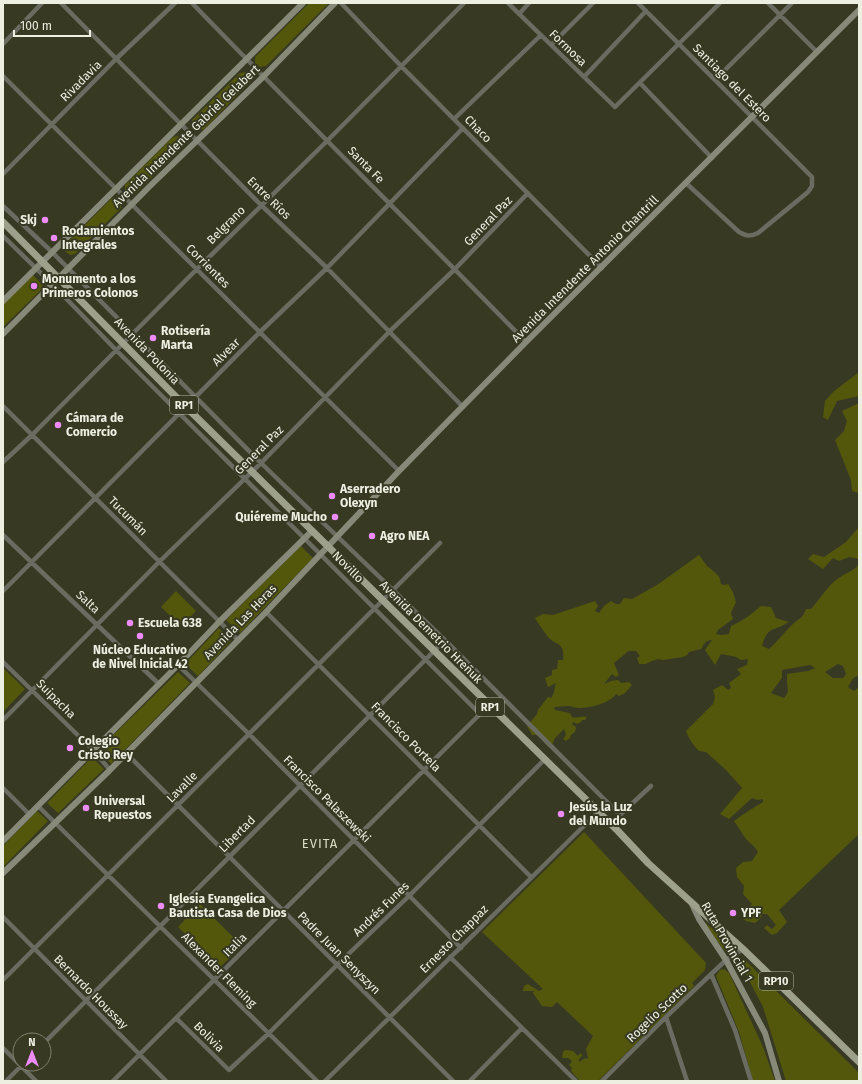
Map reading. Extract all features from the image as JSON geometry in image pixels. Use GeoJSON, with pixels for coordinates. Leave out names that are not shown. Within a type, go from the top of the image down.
{"type":"FeatureCollection","features":[{"type":"Feature","properties":{"kind":"main road","name":"Avenida Intendente Gabriel Gelabert"},"geometry":{"type":"LineString","coordinates":[[3,301],[303,3]]}},
{"type":"Feature","properties":{"kind":"main road","name":"Avenida Intendente Gabriel Gelabert"},"geometry":{"type":"LineString","coordinates":[[3,334],[132,204],[263,77],[335,3]]}},
{"type":"Feature","properties":{"kind":"main road","name":"Avenida Intendente Antonio Chantrill"},"geometry":{"type":"LineString","coordinates":[[328,546],[399,471],[526,342],[602,268],[859,10]]}},
{"type":"Feature","properties":{"kind":"main road","name":"Avenida Polonia"},"geometry":{"type":"LineString","coordinates":[[3,222],[186,407],[328,546]]}},
{"type":"Feature","properties":{"kind":"main road","name":"Avenida Las Heras"},"geometry":{"type":"LineString","coordinates":[[3,841],[219,622],[312,531]]}},
{"type":"Feature","properties":{"kind":"main road","name":"Avenida Las Heras"},"geometry":{"type":"LineString","coordinates":[[3,872],[126,754],[266,612],[328,546]]}},
{"type":"Feature","properties":{"kind":"main road","name":"Avenida Demetrio Hreñuk"},"geometry":{"type":"LineString","coordinates":[[328,546],[648,863],[691,902]]}},
{"type":"Feature","properties":{"kind":"main road","name":"RP10"},"geometry":{"type":"LineString","coordinates":[[691,902],[743,948],[859,1062]]}},
{"type":"Feature","properties":{"kind":"main road","name":"Ruta Provincial 1"},"geometry":{"type":"LineString","coordinates":[[691,902],[699,919],[726,960],[765,1033],[779,1081]]}},
{"type":"Feature","properties":{"kind":"street"},"geometry":{"type":"LineString","coordinates":[[3,44],[42,3]]}},
{"type":"Feature","properties":{"kind":"street","name":"Entre Ríos"},"geometry":{"type":"LineString","coordinates":[[61,3],[261,206],[327,268],[463,406]]}},
{"type":"Feature","properties":{"kind":"street","name":"Rivadavia"},"geometry":{"type":"LineString","coordinates":[[3,174],[116,59],[175,3]]}},
{"type":"Feature","properties":{"kind":"street","name":"Santa Fe"},"geometry":{"type":"LineString","coordinates":[[192,3],[245,59],[526,342]]}},
{"type":"Feature","properties":{"kind":"street","name":"Chaco"},"geometry":{"type":"LineString","coordinates":[[341,3],[401,66],[602,268]]}},
{"type":"Feature","properties":{"kind":"street","name":"Belgrano"},"geometry":{"type":"LineString","coordinates":[[3,462],[328,141],[464,3]]}},
{"type":"Feature","properties":{"kind":"street","name":"Formosa"},"geometry":{"type":"LineString","coordinates":[[508,3],[615,107],[640,83]]}},
{"type":"Feature","properties":{"kind":"street"},"geometry":{"type":"LineString","coordinates":[[519,14],[529,3]]}},
{"type":"Feature","properties":{"kind":"street"},"geometry":{"type":"LineString","coordinates":[[551,45],[593,3]]}},
{"type":"Feature","properties":{"kind":"street","name":"Santiago del Estero"},"geometry":{"type":"LineString","coordinates":[[638,3],[812,177],[812,186],[808,192],[753,236],[746,236],[739,232],[686,183]]}},
{"type":"Feature","properties":{"kind":"street"},"geometry":{"type":"LineString","coordinates":[[712,158],[640,83],[720,3]]}},
{"type":"Feature","properties":{"kind":"street"},"geometry":{"type":"LineString","coordinates":[[768,3],[817,52]]}},
{"type":"Feature","properties":{"kind":"street"},"geometry":{"type":"LineString","coordinates":[[716,80],[792,3]]}},
{"type":"Feature","properties":{"kind":"street"},"geometry":{"type":"LineString","coordinates":[[584,77],[646,11]]}},
{"type":"Feature","properties":{"kind":"street"},"geometry":{"type":"LineString","coordinates":[[454,119],[541,35]]}},
{"type":"Feature","properties":{"kind":"street","name":"Corrientes"},"geometry":{"type":"LineString","coordinates":[[3,76],[399,471]]}},
{"type":"Feature","properties":{"kind":"street","name":"Alvear"},"geometry":{"type":"LineString","coordinates":[[3,591],[260,332],[327,268],[463,128]]}},
{"type":"Feature","properties":{"kind":"street","name":"General Paz"},"geometry":{"type":"LineString","coordinates":[[3,720],[159,562],[261,463],[390,331],[455,269],[528,193]]}},
{"type":"Feature","properties":{"kind":"street","name":"Avenida Demetrio Hreñuk"},"geometry":{"type":"LineString","coordinates":[[3,206],[52,252],[261,463],[445,640],[620,815]]}},
{"type":"Feature","properties":{"kind":"street","name":"Avenida Polonia"},"geometry":{"type":"LineString","coordinates":[[3,236],[304,538]]}},
{"type":"Feature","properties":{"kind":"street","name":"Tucumán"},"geometry":{"type":"LineString","coordinates":[[3,406],[238,640]]}},
{"type":"Feature","properties":{"kind":"street","name":"Salta"},"geometry":{"type":"LineString","coordinates":[[3,534],[159,684]]}},
{"type":"Feature","properties":{"kind":"street","name":"Novillo"},"geometry":{"type":"LineString","coordinates":[[304,538],[480,714]]}},
{"type":"Feature","properties":{"kind":"street","name":"Lavalle"},"geometry":{"type":"LineString","coordinates":[[3,980],[375,608],[384,601],[440,543]]}},
{"type":"Feature","properties":{"kind":"street","name":"Francisco Portela"},"geometry":{"type":"LineString","coordinates":[[266,612],[318,666],[531,877]]}},
{"type":"Feature","properties":{"kind":"street","name":"Libertad"},"geometry":{"type":"LineString","coordinates":[[52,1035],[445,640]]}},
{"type":"Feature","properties":{"kind":"street","name":"Suipacha"},"geometry":{"type":"LineString","coordinates":[[3,662],[93,750],[110,770]]}},
{"type":"Feature","properties":{"kind":"street","name":"Francisco Palaszewski"},"geometry":{"type":"LineString","coordinates":[[178,665],[250,734],[461,948]]}},
{"type":"Feature","properties":{"kind":"street","name":"Italia"},"geometry":{"type":"LineString","coordinates":[[113,1081],[488,705]]}},
{"type":"Feature","properties":{"kind":"street","name":"Padre Juan Senyszyn"},"geometry":{"type":"LineString","coordinates":[[126,754],[453,1081]]}},
{"type":"Feature","properties":{"kind":"street","name":"Andrés Funes"},"geometry":{"type":"LineString","coordinates":[[229,1070],[409,896],[544,760]]}},
{"type":"Feature","properties":{"kind":"street"},"geometry":{"type":"LineString","coordinates":[[610,824],[651,786]]}},
{"type":"Feature","properties":{"kind":"street"},"geometry":{"type":"LineString","coordinates":[[3,788],[29,814]]}},
{"type":"Feature","properties":{"kind":"street","name":"Alexander Fleming"},"geometry":{"type":"LineString","coordinates":[[38,806],[317,1081]]}},
{"type":"Feature","properties":{"kind":"street","name":"Ernesto Chappaz"},"geometry":{"type":"LineString","coordinates":[[325,1081],[598,812]]}},
{"type":"Feature","properties":{"kind":"street","name":"Bernardo Houssay"},"geometry":{"type":"LineString","coordinates":[[3,917],[166,1081]]}},
{"type":"Feature","properties":{"kind":"street","name":"Rogelio Scotto"},"geometry":{"type":"LineString","coordinates":[[602,1081],[711,974],[726,960],[743,948]]}},
{"type":"Feature","properties":{"kind":"street"},"geometry":{"type":"LineString","coordinates":[[450,957],[576,1081]]}},
{"type":"Feature","properties":{"kind":"street"},"geometry":{"type":"LineString","coordinates":[[711,974],[735,1030],[751,1081]]}},
{"type":"Feature","properties":{"kind":"street"},"geometry":{"type":"LineString","coordinates":[[666,1017],[687,1081]]}},
{"type":"Feature","properties":{"kind":"street","name":"Bolivia"},"geometry":{"type":"LineString","coordinates":[[176,1018],[229,1070]]}},
{"type":"Feature","properties":{"kind":"street"},"geometry":{"type":"LineString","coordinates":[[470,1081],[522,1028]]}},
{"type":"Feature","properties":{"kind":"street"},"geometry":{"type":"LineString","coordinates":[[3,1048],[12,1056]]}},
{"type":"Feature","properties":{"kind":"street"},"geometry":{"type":"LineString","coordinates":[[6,1081],[15,1072]]}},
{"type":"Feature","properties":{"kind":"street"},"geometry":{"type":"LineString","coordinates":[[28,1072],[36,1081]]}},
{"type":"Feature","properties":{"kind":"shaded area"},"geometry":{"type":"Polygon","coordinates":[[[309,3],[328,4],[266,66],[260,67],[255,63],[255,57],[309,3]]]}},
{"type":"Feature","properties":{"kind":"shaded area"},"geometry":{"type":"Polygon","coordinates":[[[246,72],[251,75],[250,82],[204,129],[198,130],[193,126],[192,120],[240,73],[246,72]]]}},
{"type":"Feature","properties":{"kind":"shaded area"},"geometry":{"type":"Polygon","coordinates":[[[178,136],[183,140],[182,147],[136,193],[130,194],[125,190],[125,185],[173,137],[178,136]]]}},
{"type":"Feature","properties":{"kind":"shaded area"},"geometry":{"type":"Polygon","coordinates":[[[112,198],[118,198],[121,201],[121,208],[75,254],[70,255],[65,251],[64,246],[112,198]]]}},
{"type":"Feature","properties":{"kind":"shaded area"},"geometry":{"type":"Polygon","coordinates":[[[33,275],[44,287],[3,327],[3,305],[33,275]]]}},
{"type":"Feature","properties":{"kind":"shaded area"},"geometry":{"type":"Polygon","coordinates":[[[859,372],[859,396],[837,401],[828,420],[823,417],[825,401],[833,392],[859,372]]]}},
{"type":"Feature","properties":{"kind":"shaded area"},"geometry":{"type":"Polygon","coordinates":[[[859,403],[859,493],[852,491],[851,480],[835,440],[844,431],[847,421],[842,411],[859,403]]]}},
{"type":"Feature","properties":{"kind":"shaded area"},"geometry":{"type":"Polygon","coordinates":[[[859,527],[859,559],[849,557],[839,561],[833,558],[823,569],[808,559],[813,554],[824,557],[846,542],[859,527]]]}},
{"type":"Feature","properties":{"kind":"shaded area"},"geometry":{"type":"Polygon","coordinates":[[[301,546],[313,558],[240,633],[226,620],[301,546]]]}},
{"type":"Feature","properties":{"kind":"shaded area"},"geometry":{"type":"Polygon","coordinates":[[[699,555],[707,566],[718,575],[721,584],[728,584],[733,592],[736,602],[731,613],[733,619],[718,630],[716,634],[729,634],[731,626],[747,617],[761,606],[771,607],[776,618],[789,622],[769,632],[764,639],[762,646],[769,649],[802,616],[806,609],[811,609],[833,583],[859,564],[859,676],[851,681],[848,687],[854,691],[859,687],[859,834],[779,910],[787,922],[777,933],[772,935],[764,928],[767,925],[772,929],[776,925],[767,914],[762,914],[760,919],[755,923],[746,921],[742,918],[743,911],[752,904],[743,894],[744,886],[737,877],[736,868],[743,862],[752,861],[758,852],[746,839],[734,821],[744,813],[763,802],[763,799],[757,800],[752,798],[729,819],[720,814],[742,788],[726,770],[706,752],[699,751],[691,742],[686,731],[713,704],[715,697],[713,690],[722,685],[728,690],[731,688],[729,683],[741,674],[737,669],[747,665],[748,659],[741,660],[736,657],[721,654],[715,665],[705,650],[712,640],[704,644],[701,649],[689,652],[683,657],[663,660],[658,659],[646,664],[639,664],[637,658],[640,656],[636,651],[628,651],[614,663],[619,675],[616,677],[612,674],[604,684],[618,680],[621,683],[629,682],[632,685],[625,693],[619,696],[616,694],[605,702],[589,707],[554,707],[555,710],[570,713],[572,717],[587,717],[585,720],[582,720],[577,724],[573,722],[572,724],[576,727],[575,732],[566,741],[563,739],[566,735],[564,729],[555,738],[552,745],[548,747],[539,735],[532,735],[527,726],[548,697],[551,698],[556,683],[548,687],[545,678],[552,675],[552,670],[557,669],[558,660],[563,660],[563,650],[561,647],[548,637],[535,618],[543,614],[553,615],[595,601],[598,606],[595,611],[599,613],[604,606],[611,601],[616,604],[620,604],[624,598],[632,599],[657,585],[699,555]],[[838,664],[825,672],[833,678],[843,678],[846,674],[843,666],[838,664]],[[810,665],[782,670],[782,678],[771,693],[784,698],[788,692],[787,674],[808,671],[815,668],[810,665]]]}},
{"type":"Feature","properties":{"kind":"shaded area"},"geometry":{"type":"Polygon","coordinates":[[[176,591],[196,611],[181,626],[161,607],[176,591]]]}},
{"type":"Feature","properties":{"kind":"shaded area"},"geometry":{"type":"Polygon","coordinates":[[[219,628],[231,641],[198,676],[185,664],[219,628]]]}},
{"type":"Feature","properties":{"kind":"shaded area"},"geometry":{"type":"Polygon","coordinates":[[[3,668],[25,689],[3,712],[3,668]]]}},
{"type":"Feature","properties":{"kind":"shaded area"},"geometry":{"type":"Polygon","coordinates":[[[178,672],[190,683],[111,764],[99,749],[178,672]]]}},
{"type":"Feature","properties":{"kind":"shaded area"},"geometry":{"type":"Polygon","coordinates":[[[92,757],[104,769],[58,813],[47,803],[92,757]]]}},
{"type":"Feature","properties":{"kind":"shaded area"},"geometry":{"type":"Polygon","coordinates":[[[37,811],[48,821],[3,867],[3,846],[37,811]]]}},
{"type":"Feature","properties":{"kind":"shaded area"},"geometry":{"type":"Polygon","coordinates":[[[584,832],[706,963],[705,970],[692,983],[694,986],[598,1081],[580,1081],[571,1071],[572,1068],[569,1065],[572,1061],[568,1058],[562,1058],[565,1050],[573,1051],[578,1056],[580,1053],[583,1055],[579,1059],[579,1062],[585,1058],[587,1059],[586,1049],[593,1036],[557,1002],[552,1007],[542,1006],[533,993],[534,991],[523,991],[524,986],[528,984],[539,991],[543,989],[482,932],[584,832]]]}},
{"type":"Feature","properties":{"kind":"shaded area"},"geometry":{"type":"Polygon","coordinates":[[[200,904],[242,946],[219,968],[178,927],[200,904]]]}},
{"type":"Feature","properties":{"kind":"shaded area"},"geometry":{"type":"Polygon","coordinates":[[[702,920],[734,947],[731,952],[724,950],[702,920]]]}},
{"type":"Feature","properties":{"kind":"shaded area"},"geometry":{"type":"Polygon","coordinates":[[[744,959],[859,1073],[859,1081],[786,1081],[763,1007],[739,961],[744,959]]]}},
{"type":"Feature","properties":{"kind":"shaded area"},"geometry":{"type":"Polygon","coordinates":[[[724,969],[729,973],[763,1047],[775,1081],[753,1081],[739,1032],[716,976],[720,970],[724,969]]]}},
{"type":"Feature","properties":{"kind":"place","name":"Skj"},"geometry":{"type":"Point","coordinates":[45,220]}},
{"type":"Feature","properties":{"kind":"place","name":"Rodamientos Integrales"},"geometry":{"type":"Point","coordinates":[54,238]}},
{"type":"Feature","properties":{"kind":"place","name":"Monumento a los Primeros Colonos"},"geometry":{"type":"Point","coordinates":[34,286]}},
{"type":"Feature","properties":{"kind":"place","name":"Rotisería Marta"},"geometry":{"type":"Point","coordinates":[153,338]}},
{"type":"Feature","properties":{"kind":"place","name":"Cámara de Comercio"},"geometry":{"type":"Point","coordinates":[58,425]}},
{"type":"Feature","properties":{"kind":"place","name":"Aserradero Olexyn"},"geometry":{"type":"Point","coordinates":[332,496]}},
{"type":"Feature","properties":{"kind":"place","name":"Quiéreme Mucho"},"geometry":{"type":"Point","coordinates":[335,517]}},
{"type":"Feature","properties":{"kind":"place","name":"Agro NEA"},"geometry":{"type":"Point","coordinates":[372,536]}},
{"type":"Feature","properties":{"kind":"place","name":"Escuela 638"},"geometry":{"type":"Point","coordinates":[130,623]}},
{"type":"Feature","properties":{"kind":"place","name":"Núcleo Educativo de Nivel Inicial 42"},"geometry":{"type":"Point","coordinates":[140,636]}},
{"type":"Feature","properties":{"kind":"place","name":"Colegio Cristo Rey"},"geometry":{"type":"Point","coordinates":[70,748]}},
{"type":"Feature","properties":{"kind":"place","name":"Universal Repuestos"},"geometry":{"type":"Point","coordinates":[86,808]}},
{"type":"Feature","properties":{"kind":"place","name":"Jesús la Luz del Mundo"},"geometry":{"type":"Point","coordinates":[561,814]}},
{"type":"Feature","properties":{"kind":"place","name":"Iglesia Evangelica Bautista Casa de Dios"},"geometry":{"type":"Point","coordinates":[161,906]}},
{"type":"Feature","properties":{"kind":"place","name":"YPF"},"geometry":{"type":"Point","coordinates":[733,913]}},
{"type":"Feature","properties":{"kind":"district","name":"EVITA"},"geometry":{"type":"Point","coordinates":[320,843]}}]}
